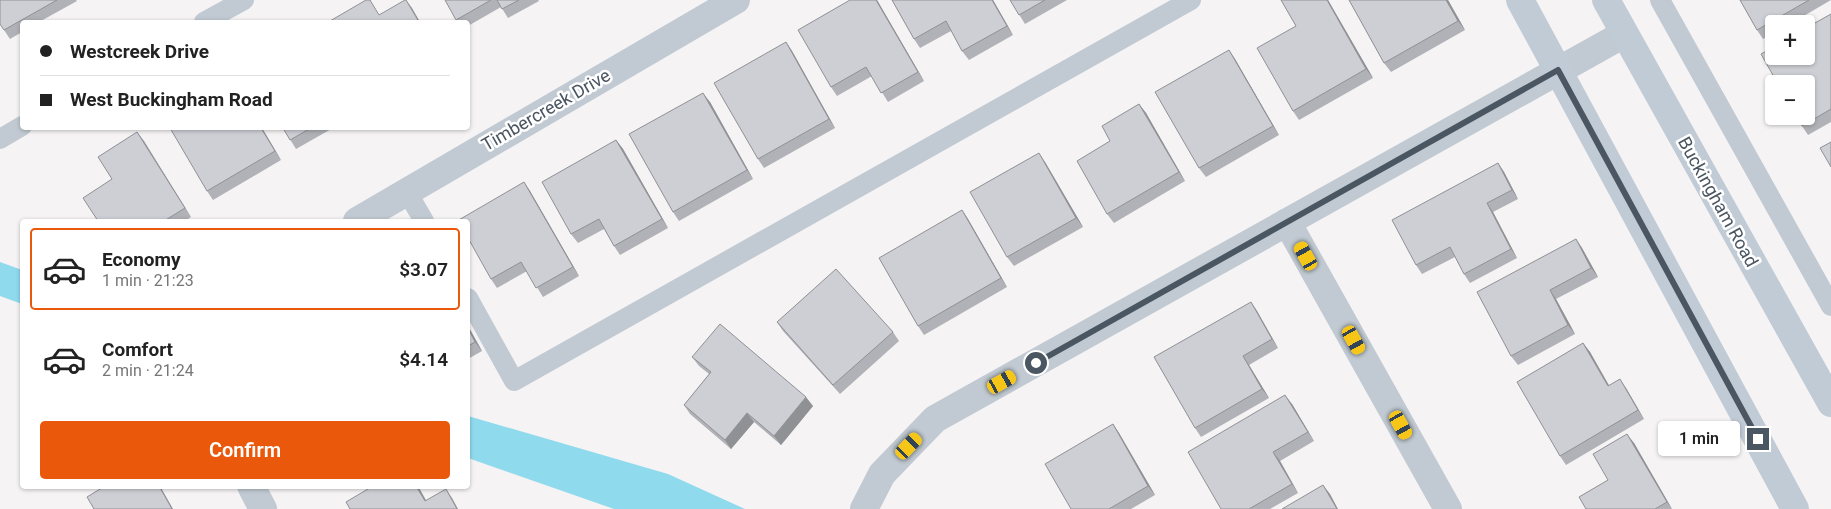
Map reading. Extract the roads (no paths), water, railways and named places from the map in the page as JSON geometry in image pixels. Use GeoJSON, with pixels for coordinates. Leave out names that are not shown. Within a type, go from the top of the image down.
{"type":"FeatureCollection","features":[{"type":"Feature","properties":{"kind":"main road"},"geometry":{"type":"LineString","coordinates":[[1520,0],[1795,509]]}},
{"type":"Feature","properties":{"kind":"main road","name":"Buckingham Road"},"geometry":{"type":"LineString","coordinates":[[1606,0],[1831,403]]}},
{"type":"Feature","properties":{"kind":"street","name":"Timbercreek Drive"},"geometry":{"type":"LineString","coordinates":[[360,219],[736,0]]}},
{"type":"Feature","properties":{"kind":"street"},"geometry":{"type":"LineString","coordinates":[[864,509],[882,474],[935,419],[1624,34]]}},
{"type":"Feature","properties":{"kind":"street"},"geometry":{"type":"LineString","coordinates":[[1287,222],[1448,509]]}},
{"type":"Feature","properties":{"kind":"street"},"geometry":{"type":"LineString","coordinates":[[253,489],[264,509]]}},
{"type":"Feature","properties":{"kind":"lane"},"geometry":{"type":"LineString","coordinates":[[208,20],[244,0]]}},
{"type":"Feature","properties":{"kind":"lane"},"geometry":{"type":"LineString","coordinates":[[470,302],[514,381],[1191,0]]}},
{"type":"Feature","properties":{"kind":"lane"},"geometry":{"type":"LineString","coordinates":[[1660,0],[1831,306]]}},
{"type":"Feature","properties":{"kind":"lane"},"geometry":{"type":"LineString","coordinates":[[0,138],[20,127]]}},
{"type":"Feature","properties":{"kind":"lane"},"geometry":{"type":"LineString","coordinates":[[407,192],[423,219]]}},
{"type":"Feature","properties":{"kind":"water"},"geometry":{"type":"Polygon","coordinates":[[[0,262],[20,269],[20,303],[0,296],[0,262]]]}},
{"type":"Feature","properties":{"kind":"water"},"geometry":{"type":"Polygon","coordinates":[[[470,417],[668,474],[745,509],[614,509],[470,459],[470,417]]]}}]}
